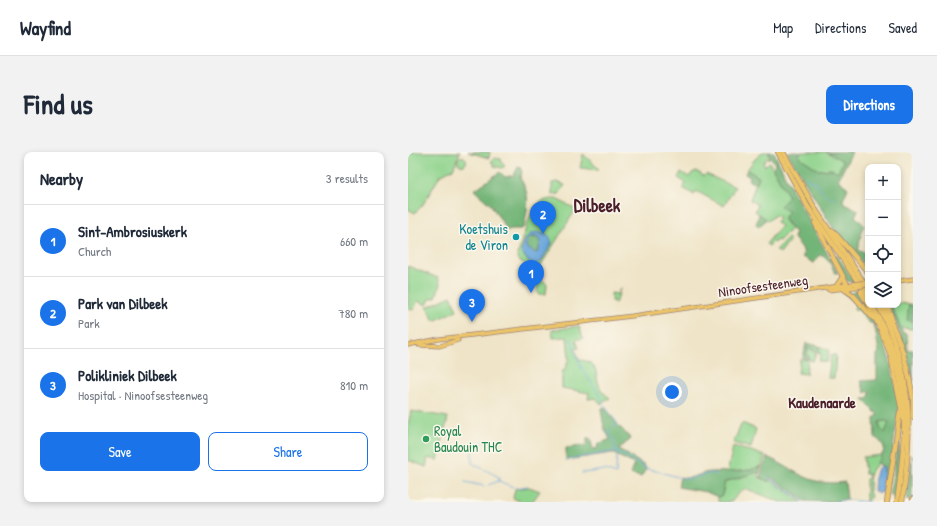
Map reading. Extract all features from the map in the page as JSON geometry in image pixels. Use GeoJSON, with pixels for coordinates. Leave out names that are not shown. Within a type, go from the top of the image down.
{"type":"FeatureCollection","features":[{"type":"Feature","properties":{"kind":"highway"},"geometry":{"type":"LineString","coordinates":[[778,152],[808,207],[865,293]]}},
{"type":"Feature","properties":{"kind":"highway"},"geometry":{"type":"LineString","coordinates":[[783,152],[817,212],[865,284]]}},
{"type":"Feature","properties":{"kind":"highway"},"geometry":{"type":"LineString","coordinates":[[808,207],[809,212],[842,278],[850,286],[854,295],[872,317],[882,333]]}},
{"type":"Feature","properties":{"kind":"highway"},"geometry":{"type":"LineString","coordinates":[[817,212],[865,269]]}},
{"type":"Feature","properties":{"kind":"highway"},"geometry":{"type":"LineString","coordinates":[[849,268],[849,272],[865,299]]}},
{"type":"Feature","properties":{"kind":"highway"},"geometry":{"type":"LineString","coordinates":[[836,287],[842,278]]}},
{"type":"Feature","properties":{"kind":"highway"},"geometry":{"type":"LineString","coordinates":[[850,286],[854,295]]}},
{"type":"Feature","properties":{"kind":"highway"},"geometry":{"type":"LineString","coordinates":[[870,308],[882,333],[895,372],[905,427]]}},
{"type":"Feature","properties":{"kind":"highway"},"geometry":{"type":"LineString","coordinates":[[874,308],[887,333],[898,365],[903,390],[905,427],[901,495],[902,502]]}},
{"type":"Feature","properties":{"kind":"highway"},"geometry":{"type":"LineString","coordinates":[[879,308],[895,342],[905,376],[910,408],[908,458],[901,495],[897,502]]}},
{"type":"Feature","properties":{"kind":"highway"},"geometry":{"type":"LineString","coordinates":[[883,308],[894,327]]}},
{"type":"Feature","properties":{"kind":"highway"},"geometry":{"type":"LineString","coordinates":[[888,308],[904,354],[913,397],[913,419],[910,455],[908,458]]}},
{"type":"Feature","properties":{"kind":"highway"},"geometry":{"type":"LineString","coordinates":[[887,502],[901,408]]}},
{"type":"Feature","properties":{"kind":"main road"},"geometry":{"type":"LineString","coordinates":[[901,280],[913,278]]}},
{"type":"Feature","properties":{"kind":"main road","name":"Ninoofsesteenweg"},"geometry":{"type":"LineString","coordinates":[[662,311],[850,286],[865,283]]}},
{"type":"Feature","properties":{"kind":"main road","name":"Ninoofsesteenweg"},"geometry":{"type":"LineString","coordinates":[[410,345],[440,346],[460,340],[611,318],[836,287],[865,286]]}},
{"type":"Feature","properties":{"kind":"main road","name":"Ninoofsesteenweg"},"geometry":{"type":"LineString","coordinates":[[410,345],[439,339],[611,318]]}},
{"type":"Feature","properties":{"kind":"green space"},"geometry":{"type":"Polygon","coordinates":[[[408,152],[460,152],[453,169],[447,171],[443,175],[441,174],[422,206],[415,213],[408,209],[408,152]]]}},
{"type":"Feature","properties":{"kind":"green space"},"geometry":{"type":"Polygon","coordinates":[[[468,152],[490,152],[489,158],[468,152]]]}},
{"type":"Feature","properties":{"kind":"green space"},"geometry":{"type":"Polygon","coordinates":[[[763,152],[768,152],[770,158],[766,159],[763,164],[765,166],[769,162],[789,197],[789,212],[783,219],[791,229],[779,241],[777,240],[774,243],[773,242],[769,246],[766,244],[781,226],[776,222],[779,217],[775,215],[768,221],[755,211],[758,205],[750,200],[758,177],[747,170],[754,160],[763,152]]]}},
{"type":"Feature","properties":{"kind":"green space"},"geometry":{"type":"Polygon","coordinates":[[[768,152],[774,152],[787,180],[838,273],[835,273],[829,262],[823,256],[820,255],[814,263],[803,257],[802,249],[794,238],[795,233],[783,218],[789,212],[780,206],[789,197],[773,168],[775,164],[768,152]]]}},
{"type":"Feature","properties":{"kind":"green space"},"geometry":{"type":"Polygon","coordinates":[[[787,152],[801,152],[798,156],[819,170],[832,169],[838,172],[843,161],[827,152],[852,152],[838,180],[848,188],[843,200],[844,203],[858,210],[855,216],[865,226],[862,228],[858,251],[865,252],[865,266],[833,228],[787,152]]]}},
{"type":"Feature","properties":{"kind":"green space"},"geometry":{"type":"Polygon","coordinates":[[[801,152],[827,152],[843,161],[838,172],[832,169],[819,170],[798,156],[801,152]]]}},
{"type":"Feature","properties":{"kind":"green space"},"geometry":{"type":"Polygon","coordinates":[[[583,154],[598,168],[598,170],[580,168],[583,154]]]}},
{"type":"Feature","properties":{"kind":"green space"},"geometry":{"type":"Polygon","coordinates":[[[462,156],[467,161],[462,166],[457,161],[462,156]]]}},
{"type":"Feature","properties":{"kind":"green space"},"geometry":{"type":"Polygon","coordinates":[[[494,158],[501,159],[505,166],[502,168],[494,166],[493,162],[491,162],[494,158]]]}},
{"type":"Feature","properties":{"kind":"green space"},"geometry":{"type":"Polygon","coordinates":[[[518,167],[520,167],[522,172],[520,178],[526,190],[528,202],[527,214],[524,227],[521,229],[512,229],[508,231],[491,205],[474,190],[500,172],[505,177],[514,175],[518,167]]]}},
{"type":"Feature","properties":{"kind":"green space"},"geometry":{"type":"Polygon","coordinates":[[[747,170],[759,177],[756,184],[749,181],[750,177],[745,174],[747,170]]]}},
{"type":"Feature","properties":{"kind":"green space"},"geometry":{"type":"Polygon","coordinates":[[[696,171],[704,176],[706,174],[735,187],[724,206],[696,191],[694,195],[683,188],[686,183],[678,178],[681,172],[689,177],[696,171]]]}},
{"type":"Feature","properties":{"kind":"green space"},"geometry":{"type":"Polygon","coordinates":[[[557,182],[565,185],[559,194],[552,195],[552,183],[557,182]]]}},
{"type":"Feature","properties":{"kind":"green space"},"geometry":{"type":"Polygon","coordinates":[[[556,199],[576,209],[538,270],[535,270],[517,259],[521,244],[535,207],[543,201],[556,199]]]}},
{"type":"Feature","properties":{"kind":"green space"},"geometry":{"type":"Polygon","coordinates":[[[759,214],[766,219],[759,227],[756,225],[759,214]]]}},
{"type":"Feature","properties":{"kind":"green space"},"geometry":{"type":"Polygon","coordinates":[[[533,237],[539,239],[541,245],[539,251],[533,253],[527,251],[525,245],[527,239],[533,237]]]}},
{"type":"Feature","properties":{"kind":"green space"},"geometry":{"type":"Polygon","coordinates":[[[788,238],[790,240],[780,253],[776,250],[788,238]]]}},
{"type":"Feature","properties":{"kind":"green space"},"geometry":{"type":"Polygon","coordinates":[[[837,255],[854,281],[853,282],[847,281],[834,257],[837,255]]]}},
{"type":"Feature","properties":{"kind":"green space"},"geometry":{"type":"Polygon","coordinates":[[[408,266],[438,278],[440,284],[436,297],[430,299],[427,305],[417,301],[414,310],[408,308],[408,266]]]}},
{"type":"Feature","properties":{"kind":"green space"},"geometry":{"type":"Polygon","coordinates":[[[541,279],[547,284],[546,294],[538,294],[537,283],[541,279]]]}},
{"type":"Feature","properties":{"kind":"green space"},"geometry":{"type":"Polygon","coordinates":[[[620,288],[618,298],[615,303],[612,301],[611,293],[618,294],[620,288]]]}},
{"type":"Feature","properties":{"kind":"green space"},"geometry":{"type":"Polygon","coordinates":[[[859,289],[865,300],[865,308],[869,308],[872,319],[885,345],[891,364],[899,406],[888,484],[884,484],[884,467],[877,463],[884,449],[882,443],[875,437],[874,418],[878,415],[863,399],[868,399],[870,393],[869,391],[865,393],[861,381],[877,380],[877,354],[879,352],[875,328],[873,324],[868,322],[859,310],[854,310],[855,303],[844,293],[845,291],[850,294],[859,289]],[[879,422],[880,428],[885,433],[889,422],[879,422]]]}},
{"type":"Feature","properties":{"kind":"green space"},"geometry":{"type":"Polygon","coordinates":[[[451,296],[457,310],[434,321],[427,307],[451,296]]]}},
{"type":"Feature","properties":{"kind":"green space"},"geometry":{"type":"Polygon","coordinates":[[[901,303],[909,304],[908,320],[913,322],[913,329],[901,328],[892,308],[901,308],[901,303]]]}},
{"type":"Feature","properties":{"kind":"green space"},"geometry":{"type":"Polygon","coordinates":[[[909,304],[913,305],[913,322],[907,320],[909,304]]]}},
{"type":"Feature","properties":{"kind":"green space"},"geometry":{"type":"Polygon","coordinates":[[[890,308],[892,308],[903,333],[907,334],[908,350],[913,350],[913,381],[907,353],[890,308]]]}},
{"type":"Feature","properties":{"kind":"green space"},"geometry":{"type":"Polygon","coordinates":[[[579,326],[583,338],[576,340],[579,348],[575,349],[579,360],[591,363],[596,371],[599,386],[610,398],[601,404],[596,398],[588,399],[589,393],[562,388],[562,371],[564,371],[569,359],[567,337],[553,338],[552,330],[579,326]]]}},
{"type":"Feature","properties":{"kind":"green space"},"geometry":{"type":"Polygon","coordinates":[[[806,343],[819,346],[819,353],[807,347],[808,351],[806,354],[809,358],[803,358],[806,343]]]}},
{"type":"Feature","properties":{"kind":"green space"},"geometry":{"type":"Polygon","coordinates":[[[819,346],[829,350],[827,362],[819,361],[821,354],[819,353],[819,346]]]}},
{"type":"Feature","properties":{"kind":"green space"},"geometry":{"type":"Polygon","coordinates":[[[809,347],[816,353],[813,361],[809,360],[806,353],[808,351],[807,348],[809,347]]]}},
{"type":"Feature","properties":{"kind":"green space"},"geometry":{"type":"Polygon","coordinates":[[[831,355],[836,355],[834,378],[828,378],[831,355]]]}},
{"type":"Feature","properties":{"kind":"green space"},"geometry":{"type":"Polygon","coordinates":[[[800,359],[808,360],[806,374],[798,373],[800,359]]]}},
{"type":"Feature","properties":{"kind":"green space"},"geometry":{"type":"Polygon","coordinates":[[[604,407],[631,439],[619,449],[645,466],[646,469],[641,477],[630,474],[634,464],[612,453],[566,460],[566,448],[587,445],[587,438],[590,438],[593,449],[598,448],[597,445],[610,439],[604,428],[601,409],[604,407]]]}},
{"type":"Feature","properties":{"kind":"green space","name":"Royal Baudouin THC"},"geometry":{"type":"Polygon","coordinates":[[[411,411],[448,417],[438,460],[428,458],[426,467],[408,460],[408,425],[411,411]]]}},
{"type":"Feature","properties":{"kind":"green space"},"geometry":{"type":"Polygon","coordinates":[[[901,418],[901,431],[895,470],[893,470],[901,418]]]}},
{"type":"Feature","properties":{"kind":"green space"},"geometry":{"type":"Polygon","coordinates":[[[879,422],[890,422],[885,433],[880,428],[879,422]]]}},
{"type":"Feature","properties":{"kind":"green space"},"geometry":{"type":"Polygon","coordinates":[[[742,423],[756,429],[751,448],[733,443],[742,423]]]}},
{"type":"Feature","properties":{"kind":"green space"},"geometry":{"type":"Polygon","coordinates":[[[900,442],[900,458],[895,499],[889,494],[900,442]]]}},
{"type":"Feature","properties":{"kind":"green space"},"geometry":{"type":"Polygon","coordinates":[[[733,447],[765,456],[762,466],[744,472],[727,473],[733,447]]]}},
{"type":"Feature","properties":{"kind":"green space"},"geometry":{"type":"Polygon","coordinates":[[[882,455],[875,467],[870,472],[869,491],[871,497],[866,501],[866,479],[869,478],[868,474],[865,474],[863,457],[882,455]]]}},
{"type":"Feature","properties":{"kind":"green space"},"geometry":{"type":"Polygon","coordinates":[[[912,455],[912,499],[906,500],[912,455]]]}},
{"type":"Feature","properties":{"kind":"green space"},"geometry":{"type":"Polygon","coordinates":[[[767,457],[812,480],[832,483],[845,482],[847,499],[830,502],[805,501],[771,477],[769,482],[760,477],[767,457]]]}},
{"type":"Feature","properties":{"kind":"green space"},"geometry":{"type":"Polygon","coordinates":[[[762,466],[759,474],[758,472],[725,482],[722,495],[718,497],[706,492],[678,487],[680,477],[688,478],[707,472],[743,471],[762,466]]]}},
{"type":"Feature","properties":{"kind":"green space"},"geometry":{"type":"Polygon","coordinates":[[[758,472],[759,477],[769,482],[770,479],[802,502],[780,502],[747,489],[742,490],[731,502],[718,502],[718,497],[722,495],[725,482],[758,472]]]}},
{"type":"Feature","properties":{"kind":"green space"},"geometry":{"type":"Polygon","coordinates":[[[529,487],[540,491],[532,502],[522,502],[513,498],[515,489],[529,487]]]}},
{"type":"Feature","properties":{"kind":"water"},"geometry":{"type":"Polygon","coordinates":[[[537,232],[549,236],[552,243],[541,262],[534,265],[527,260],[521,251],[526,238],[537,232]],[[535,236],[528,239],[526,247],[535,253],[538,252],[541,242],[539,238],[535,236]]]}},
{"type":"Feature","properties":{"kind":"water"},"geometry":{"type":"Polygon","coordinates":[[[882,466],[884,469],[883,492],[878,494],[874,491],[875,474],[879,467],[882,466]]]}},
{"type":"Feature","properties":{"kind":"waterway"},"geometry":{"type":"LineString","coordinates":[[805,178],[818,184],[822,192],[827,196],[836,199]]}},
{"type":"Feature","properties":{"kind":"waterway"},"geometry":{"type":"LineString","coordinates":[[571,339],[581,367],[602,399]]}},
{"type":"Feature","properties":{"kind":"waterway"},"geometry":{"type":"LineString","coordinates":[[604,405],[618,424],[608,432],[613,440],[616,451]]}},
{"type":"Feature","properties":{"kind":"waterway"},"geometry":{"type":"LineString","coordinates":[[468,445],[497,440]]}},
{"type":"Feature","properties":{"kind":"waterway"},"geometry":{"type":"LineString","coordinates":[[472,449],[472,463],[499,477],[499,481]]}},
{"type":"Feature","properties":{"kind":"waterway"},"geometry":{"type":"LineString","coordinates":[[565,460],[616,451],[645,468],[678,477]]}},
{"type":"Feature","properties":{"kind":"waterway"},"geometry":{"type":"LineString","coordinates":[[582,473],[605,470],[616,474],[617,451]]}},
{"type":"Feature","properties":{"kind":"waterway"},"geometry":{"type":"LineString","coordinates":[[680,478],[689,479],[712,473],[717,475]]}},
{"type":"Feature","properties":{"kind":"waterway"},"geometry":{"type":"LineString","coordinates":[[768,477],[804,502]]}},
{"type":"Feature","properties":{"kind":"waterway"},"geometry":{"type":"LineString","coordinates":[[488,485],[499,481],[513,487]]}},
{"type":"Feature","properties":{"kind":"waterway"},"geometry":{"type":"LineString","coordinates":[[465,482],[484,486]]}},
{"type":"Feature","properties":{"kind":"waterway"},"geometry":{"type":"LineString","coordinates":[[516,488],[528,486]]}},
{"type":"Feature","properties":{"kind":"waterway"},"geometry":{"type":"LineString","coordinates":[[835,502],[843,500],[869,502]]}},
{"type":"Feature","properties":{"kind":"place","name":"Park van Dilbeek"},"geometry":{"type":"Point","coordinates":[543,234]}},
{"type":"Feature","properties":{"kind":"place","name":"Koetshuis de Viron"},"geometry":{"type":"Point","coordinates":[516,237]}},
{"type":"Feature","properties":{"kind":"place","name":"Sint-Ambrosiuskerk"},"geometry":{"type":"Point","coordinates":[531,293]}},
{"type":"Feature","properties":{"kind":"place","name":"Polikliniek Dilbeek"},"geometry":{"type":"Point","coordinates":[472,322]}},
{"type":"Feature","properties":{"kind":"place","name":"Royal Baudouin THC"},"geometry":{"type":"Point","coordinates":[426,439]}},
{"type":"Feature","properties":{"kind":"district","name":"Dilbeek"},"geometry":{"type":"Point","coordinates":[597,206]}},
{"type":"Feature","properties":{"kind":"district","name":"Kaudenaarde"},"geometry":{"type":"Point","coordinates":[822,403]}}]}
